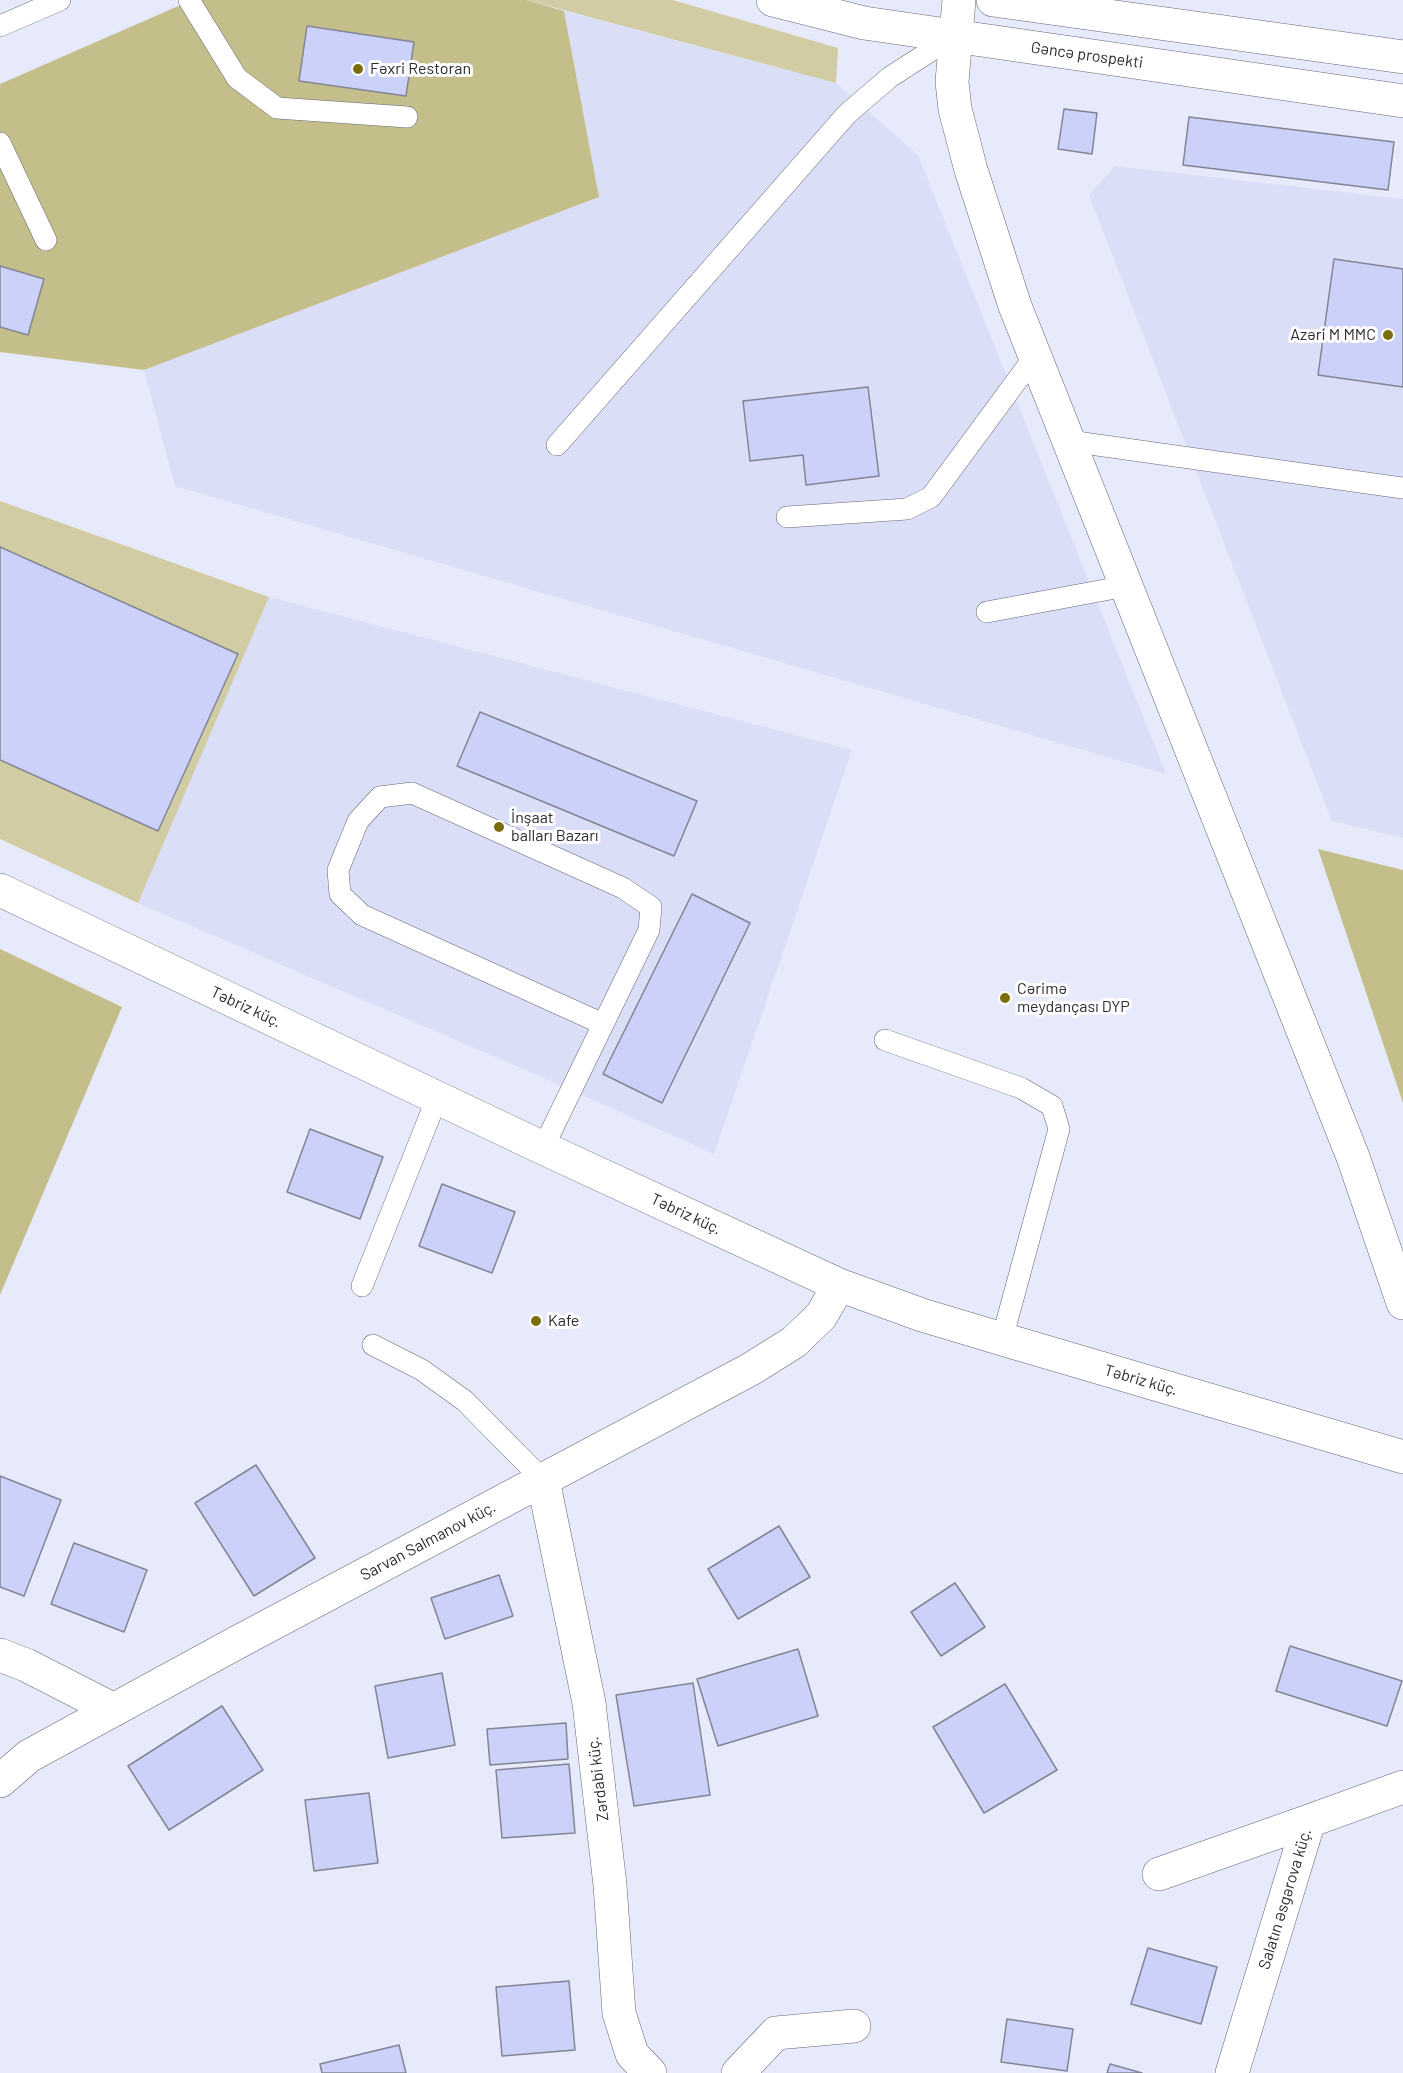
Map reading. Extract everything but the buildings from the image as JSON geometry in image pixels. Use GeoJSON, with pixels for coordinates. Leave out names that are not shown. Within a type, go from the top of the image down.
{"type":"FeatureCollection","features":[{"type":"Feature","properties":{"kind":"street","name":"Gəncə prospekti"},"geometry":{"type":"LineString","coordinates":[[773,0],[864,23],[1403,101]]}},
{"type":"Feature","properties":{"kind":"street"},"geometry":{"type":"LineString","coordinates":[[959,0],[954,36],[952,82],[960,134],[1016,306],[1353,1157],[1403,1303]]}},
{"type":"Feature","properties":{"kind":"street"},"geometry":{"type":"LineString","coordinates":[[993,0],[1403,57]]}},
{"type":"Feature","properties":{"kind":"street","name":"Təbriz küç."},"geometry":{"type":"LineString","coordinates":[[0,890],[543,1148],[839,1285],[922,1315],[1403,1457]]}},
{"type":"Feature","properties":{"kind":"street","name":"Sarvan Salmanov küç."},"geometry":{"type":"LineString","coordinates":[[0,1781],[29,1756],[751,1369],[794,1342],[821,1316],[839,1285]]}},
{"type":"Feature","properties":{"kind":"street","name":"Zərdabi küç."},"geometry":{"type":"LineString","coordinates":[[543,1480],[589,1703],[610,1885],[619,2013],[632,2054],[650,2073]]}},
{"type":"Feature","properties":{"kind":"street"},"geometry":{"type":"LineString","coordinates":[[0,1655],[26,1665],[114,1710]]}},
{"type":"Feature","properties":{"kind":"street","name":"Salatın Əsgərova küç."},"geometry":{"type":"LineString","coordinates":[[1232,2073],[1309,1821],[1403,1786]]}},
{"type":"Feature","properties":{"kind":"street"},"geometry":{"type":"LineString","coordinates":[[1159,1874],[1309,1821]]}},
{"type":"Feature","properties":{"kind":"street"},"geometry":{"type":"LineString","coordinates":[[738,2073],[776,2033],[855,2026]]}},
{"type":"Feature","properties":{"kind":"lane"},"geometry":{"type":"LineString","coordinates":[[0,26],[60,0]]}},
{"type":"Feature","properties":{"kind":"lane"},"geometry":{"type":"LineString","coordinates":[[189,0],[237,78],[277,108],[407,117]]}},
{"type":"Feature","properties":{"kind":"lane"},"geometry":{"type":"LineString","coordinates":[[557,445],[847,114],[890,77],[954,36]]}},
{"type":"Feature","properties":{"kind":"lane"},"geometry":{"type":"LineString","coordinates":[[0,143],[46,240]]}},
{"type":"Feature","properties":{"kind":"lane"},"geometry":{"type":"LineString","coordinates":[[787,517],[907,510],[931,497],[1035,356]]}},
{"type":"Feature","properties":{"kind":"lane"},"geometry":{"type":"LineString","coordinates":[[1069,441],[1403,488]]}},
{"type":"Feature","properties":{"kind":"lane"},"geometry":{"type":"LineString","coordinates":[[987,612],[1126,586]]}},
{"type":"Feature","properties":{"kind":"lane"},"geometry":{"type":"LineString","coordinates":[[543,1148],[649,930],[651,907],[623,888],[412,793],[380,797],[358,821],[346,850],[338,870],[340,894],[362,915],[603,1024]]}},
{"type":"Feature","properties":{"kind":"lane"},"geometry":{"type":"LineString","coordinates":[[885,1040],[1022,1088],[1052,1106],[1059,1130],[1002,1339]]}},
{"type":"Feature","properties":{"kind":"lane"},"geometry":{"type":"LineString","coordinates":[[362,1286],[437,1098]]}},
{"type":"Feature","properties":{"kind":"lane"},"geometry":{"type":"LineString","coordinates":[[373,1346],[422,1370],[465,1401],[543,1480]]}},
{"type":"Feature","properties":{"kind":"shaded area"},"geometry":{"type":"Polygon","coordinates":[[[192,0],[526,0],[564,11],[599,197],[144,370],[0,352],[0,84],[192,0]]]}},
{"type":"Feature","properties":{"kind":"shaded area"},"geometry":{"type":"Polygon","coordinates":[[[526,0],[673,0],[838,48],[836,83],[526,0]]]}},
{"type":"Feature","properties":{"kind":"shaded area"},"geometry":{"type":"Polygon","coordinates":[[[564,11],[836,83],[918,155],[1166,774],[175,486],[144,370],[599,197],[564,11]]]}},
{"type":"Feature","properties":{"kind":"shaded area","name":"Azəri M MMC"},"geometry":{"type":"Polygon","coordinates":[[[1115,166],[1403,199],[1403,838],[1332,821],[1089,195],[1115,166]]]}},
{"type":"Feature","properties":{"kind":"shaded area"},"geometry":{"type":"Polygon","coordinates":[[[0,501],[269,597],[138,903],[0,839],[0,501]]]}},
{"type":"Feature","properties":{"kind":"shaded area","name":"İnşaat balları Bazarı"},"geometry":{"type":"Polygon","coordinates":[[[269,597],[852,750],[714,1154],[138,903],[269,597]]]}},
{"type":"Feature","properties":{"kind":"shaded area"},"geometry":{"type":"Polygon","coordinates":[[[1318,849],[1403,870],[1403,1103],[1318,849]]]}},
{"type":"Feature","properties":{"kind":"shaded area"},"geometry":{"type":"Polygon","coordinates":[[[0,949],[122,1007],[0,1295],[0,949]]]}},
{"type":"Feature","properties":{"kind":"place","name":"Fəxri Restoran"},"geometry":{"type":"Point","coordinates":[358,69]}},
{"type":"Feature","properties":{"kind":"place","name":"Azəri M MMC"},"geometry":{"type":"Point","coordinates":[1388,335]}},
{"type":"Feature","properties":{"kind":"place","name":"İnşaat balları Bazarı"},"geometry":{"type":"Point","coordinates":[499,827]}},
{"type":"Feature","properties":{"kind":"place","name":"Cərimə meydançası DYP"},"geometry":{"type":"Point","coordinates":[1005,998]}},
{"type":"Feature","properties":{"kind":"place","name":"Kafe"},"geometry":{"type":"Point","coordinates":[536,1321]}}]}
